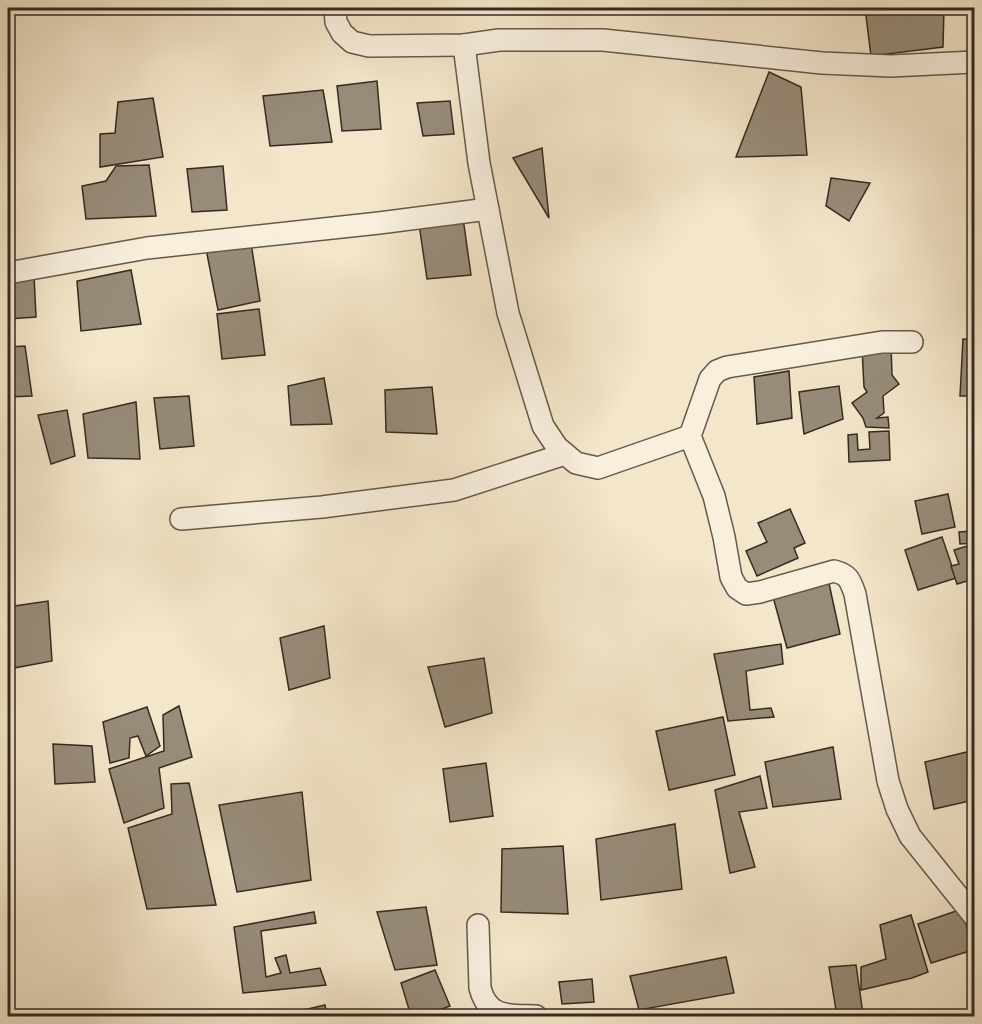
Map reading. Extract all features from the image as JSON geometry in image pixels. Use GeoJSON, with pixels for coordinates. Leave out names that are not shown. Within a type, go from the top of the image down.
{"type":"FeatureCollection","features":[{"type":"Feature","properties":{"kind":"street"},"geometry":{"type":"LineString","coordinates":[[335,8],[336,22],[342,33],[352,42],[369,46],[464,45],[499,40],[603,40],[822,63],[891,66],[975,62]]}},
{"type":"Feature","properties":{"kind":"street"},"geometry":{"type":"LineString","coordinates":[[464,45],[479,163],[508,313],[543,426],[557,447],[576,464],[598,468],[690,436]]}},
{"type":"Feature","properties":{"kind":"street"},"geometry":{"type":"LineString","coordinates":[[8,273],[147,248],[488,209]]}},
{"type":"Feature","properties":{"kind":"street"},"geometry":{"type":"LineString","coordinates":[[912,342],[882,342],[727,367],[717,371],[710,380],[690,436],[714,496],[731,577],[737,588],[746,594],[760,592],[834,571],[843,573],[850,580],[855,594],[888,781],[897,809],[910,836],[975,916]]}},
{"type":"Feature","properties":{"kind":"street"},"geometry":{"type":"LineString","coordinates":[[181,519],[322,507],[454,490],[566,454]]}},
{"type":"Feature","properties":{"kind":"street"},"geometry":{"type":"LineString","coordinates":[[478,925],[482,997],[489,1006],[508,1016],[536,1017]]}},
{"type":"Feature","properties":{"kind":"building"},"geometry":{"type":"Polygon","coordinates":[[[865,8],[944,8],[943,47],[871,56],[865,8]]]}},
{"type":"Feature","properties":{"kind":"building"},"geometry":{"type":"Polygon","coordinates":[[[769,72],[801,87],[807,155],[736,157],[769,72]]]}},
{"type":"Feature","properties":{"kind":"building"},"geometry":{"type":"Polygon","coordinates":[[[377,81],[381,129],[342,131],[337,86],[377,81]]]}},
{"type":"Feature","properties":{"kind":"building"},"geometry":{"type":"Polygon","coordinates":[[[323,90],[332,142],[270,146],[263,96],[323,90]]]}},
{"type":"Feature","properties":{"kind":"building"},"geometry":{"type":"Polygon","coordinates":[[[153,98],[163,157],[100,167],[100,134],[115,133],[118,102],[153,98]]]}},
{"type":"Feature","properties":{"kind":"building"},"geometry":{"type":"Polygon","coordinates":[[[450,101],[454,134],[423,136],[417,103],[450,101]]]}},
{"type":"Feature","properties":{"kind":"building"},"geometry":{"type":"Polygon","coordinates":[[[542,148],[549,218],[513,158],[542,148]]]}},
{"type":"Feature","properties":{"kind":"building"},"geometry":{"type":"Polygon","coordinates":[[[149,165],[156,216],[86,219],[82,186],[106,181],[116,166],[149,165]]]}},
{"type":"Feature","properties":{"kind":"building"},"geometry":{"type":"Polygon","coordinates":[[[223,166],[227,210],[192,212],[187,169],[223,166]]]}},
{"type":"Feature","properties":{"kind":"building"},"geometry":{"type":"Polygon","coordinates":[[[831,178],[870,183],[849,221],[826,206],[831,178]]]}},
{"type":"Feature","properties":{"kind":"building"},"geometry":{"type":"Polygon","coordinates":[[[463,218],[471,275],[427,279],[419,224],[463,218]]]}},
{"type":"Feature","properties":{"kind":"building"},"geometry":{"type":"Polygon","coordinates":[[[251,243],[260,301],[218,310],[206,249],[251,243]]]}},
{"type":"Feature","properties":{"kind":"building"},"geometry":{"type":"Polygon","coordinates":[[[131,270],[141,324],[81,331],[77,281],[131,270]]]}},
{"type":"Feature","properties":{"kind":"building"},"geometry":{"type":"Polygon","coordinates":[[[8,275],[34,275],[36,317],[8,319],[8,275]]]}},
{"type":"Feature","properties":{"kind":"building"},"geometry":{"type":"Polygon","coordinates":[[[259,309],[265,355],[222,359],[217,314],[259,309]]]}},
{"type":"Feature","properties":{"kind":"building"},"geometry":{"type":"Polygon","coordinates":[[[963,339],[974,340],[974,396],[960,396],[963,339]]]}},
{"type":"Feature","properties":{"kind":"building"},"geometry":{"type":"Polygon","coordinates":[[[891,344],[892,375],[899,384],[883,396],[884,413],[877,418],[888,417],[889,428],[866,427],[863,418],[852,403],[867,392],[864,387],[862,348],[891,344]]]}},
{"type":"Feature","properties":{"kind":"building"},"geometry":{"type":"Polygon","coordinates":[[[25,346],[32,396],[8,397],[8,347],[25,346]]]}},
{"type":"Feature","properties":{"kind":"building"},"geometry":{"type":"Polygon","coordinates":[[[789,371],[792,418],[757,424],[754,377],[789,371]]]}},
{"type":"Feature","properties":{"kind":"building"},"geometry":{"type":"Polygon","coordinates":[[[324,378],[332,424],[291,425],[288,386],[324,378]]]}},
{"type":"Feature","properties":{"kind":"building"},"geometry":{"type":"Polygon","coordinates":[[[839,386],[843,419],[804,434],[799,392],[839,386]]]}},
{"type":"Feature","properties":{"kind":"building"},"geometry":{"type":"Polygon","coordinates":[[[432,387],[437,434],[386,432],[385,390],[432,387]]]}},
{"type":"Feature","properties":{"kind":"building"},"geometry":{"type":"Polygon","coordinates":[[[189,396],[194,446],[160,449],[154,398],[189,396]]]}},
{"type":"Feature","properties":{"kind":"building"},"geometry":{"type":"Polygon","coordinates":[[[136,402],[140,459],[88,458],[83,414],[136,402]]]}},
{"type":"Feature","properties":{"kind":"building"},"geometry":{"type":"Polygon","coordinates":[[[67,410],[75,456],[51,464],[38,415],[67,410]]]}},
{"type":"Feature","properties":{"kind":"building"},"geometry":{"type":"Polygon","coordinates":[[[889,431],[890,460],[849,462],[848,435],[857,434],[858,450],[870,449],[869,432],[889,431]]]}},
{"type":"Feature","properties":{"kind":"building"},"geometry":{"type":"Polygon","coordinates":[[[948,494],[955,527],[922,534],[915,501],[948,494]]]}},
{"type":"Feature","properties":{"kind":"building"},"geometry":{"type":"Polygon","coordinates":[[[790,509],[805,543],[794,548],[798,558],[757,576],[746,551],[767,542],[758,523],[790,509]]]}},
{"type":"Feature","properties":{"kind":"building"},"geometry":{"type":"Polygon","coordinates":[[[973,531],[974,543],[960,544],[959,532],[973,531]]]}},
{"type":"Feature","properties":{"kind":"building"},"geometry":{"type":"Polygon","coordinates":[[[942,537],[956,578],[918,590],[905,550],[942,537]]]}},
{"type":"Feature","properties":{"kind":"building"},"geometry":{"type":"Polygon","coordinates":[[[974,544],[974,579],[957,584],[951,566],[959,564],[954,550],[974,544]]]}},
{"type":"Feature","properties":{"kind":"building"},"geometry":{"type":"Polygon","coordinates":[[[828,579],[840,634],[787,648],[772,593],[828,579]]]}},
{"type":"Feature","properties":{"kind":"building"},"geometry":{"type":"Polygon","coordinates":[[[48,601],[52,661],[14,668],[8,631],[8,607],[48,601]]]}},
{"type":"Feature","properties":{"kind":"building"},"geometry":{"type":"Polygon","coordinates":[[[324,626],[330,678],[289,690],[280,638],[324,626]]]}},
{"type":"Feature","properties":{"kind":"building"},"geometry":{"type":"Polygon","coordinates":[[[781,644],[783,664],[746,671],[750,710],[771,708],[774,717],[728,721],[714,654],[781,644]]]}},
{"type":"Feature","properties":{"kind":"building"},"geometry":{"type":"Polygon","coordinates":[[[484,658],[492,713],[445,727],[428,667],[484,658]]]}},
{"type":"Feature","properties":{"kind":"building"},"geometry":{"type":"Polygon","coordinates":[[[179,706],[192,757],[159,768],[164,808],[124,823],[109,769],[164,751],[163,715],[179,706]]]}},
{"type":"Feature","properties":{"kind":"building"},"geometry":{"type":"Polygon","coordinates":[[[147,707],[160,746],[146,756],[138,736],[130,738],[129,758],[110,763],[103,722],[147,707]]]}},
{"type":"Feature","properties":{"kind":"building"},"geometry":{"type":"Polygon","coordinates":[[[723,717],[735,775],[669,790],[656,731],[723,717]]]}},
{"type":"Feature","properties":{"kind":"building"},"geometry":{"type":"Polygon","coordinates":[[[53,744],[92,746],[95,782],[55,784],[53,744]]]}},
{"type":"Feature","properties":{"kind":"building"},"geometry":{"type":"Polygon","coordinates":[[[833,747],[841,799],[773,807],[765,762],[833,747]]]}},
{"type":"Feature","properties":{"kind":"building"},"geometry":{"type":"Polygon","coordinates":[[[971,751],[974,769],[974,800],[934,809],[925,762],[971,751]]]}},
{"type":"Feature","properties":{"kind":"building"},"geometry":{"type":"Polygon","coordinates":[[[486,763],[493,816],[450,822],[443,769],[486,763]]]}},
{"type":"Feature","properties":{"kind":"building"},"geometry":{"type":"Polygon","coordinates":[[[760,776],[767,808],[739,812],[755,867],[730,873],[715,790],[760,776]]]}},
{"type":"Feature","properties":{"kind":"building"},"geometry":{"type":"Polygon","coordinates":[[[189,783],[216,905],[147,909],[128,828],[172,814],[171,784],[189,783]]]}},
{"type":"Feature","properties":{"kind":"building"},"geometry":{"type":"Polygon","coordinates":[[[302,792],[311,880],[237,892],[219,805],[302,792]]]}},
{"type":"Feature","properties":{"kind":"building"},"geometry":{"type":"Polygon","coordinates":[[[675,824],[682,889],[601,900],[596,839],[675,824]]]}},
{"type":"Feature","properties":{"kind":"building"},"geometry":{"type":"Polygon","coordinates":[[[563,846],[568,914],[501,912],[502,849],[563,846]]]}},
{"type":"Feature","properties":{"kind":"building"},"geometry":{"type":"Polygon","coordinates":[[[426,907],[437,965],[395,970],[377,912],[426,907]]]}},
{"type":"Feature","properties":{"kind":"building"},"geometry":{"type":"Polygon","coordinates":[[[962,909],[973,950],[931,963],[918,924],[962,909]]]}},
{"type":"Feature","properties":{"kind":"building"},"geometry":{"type":"Polygon","coordinates":[[[314,912],[316,923],[261,931],[266,977],[281,973],[275,958],[286,955],[290,973],[320,968],[326,985],[243,993],[234,927],[314,912]]]}},
{"type":"Feature","properties":{"kind":"building"},"geometry":{"type":"Polygon","coordinates":[[[911,915],[928,972],[861,990],[861,967],[886,959],[880,925],[911,915]]]}},
{"type":"Feature","properties":{"kind":"building"},"geometry":{"type":"Polygon","coordinates":[[[726,957],[734,993],[639,1010],[630,976],[726,957]]]}},
{"type":"Feature","properties":{"kind":"building"},"geometry":{"type":"Polygon","coordinates":[[[856,965],[863,1014],[837,1016],[829,967],[856,965]]]}},
{"type":"Feature","properties":{"kind":"building"},"geometry":{"type":"Polygon","coordinates":[[[435,970],[450,1006],[422,1016],[411,1016],[401,983],[435,970]]]}},
{"type":"Feature","properties":{"kind":"building"},"geometry":{"type":"Polygon","coordinates":[[[592,979],[594,1002],[562,1004],[559,982],[592,979]]]}},
{"type":"Feature","properties":{"kind":"building"},"geometry":{"type":"Polygon","coordinates":[[[8,986],[12,1013],[8,1014],[8,986]]]}},
{"type":"Feature","properties":{"kind":"building"},"geometry":{"type":"Polygon","coordinates":[[[325,1005],[327,1016],[282,1016],[282,1015],[325,1005]]]}}]}
